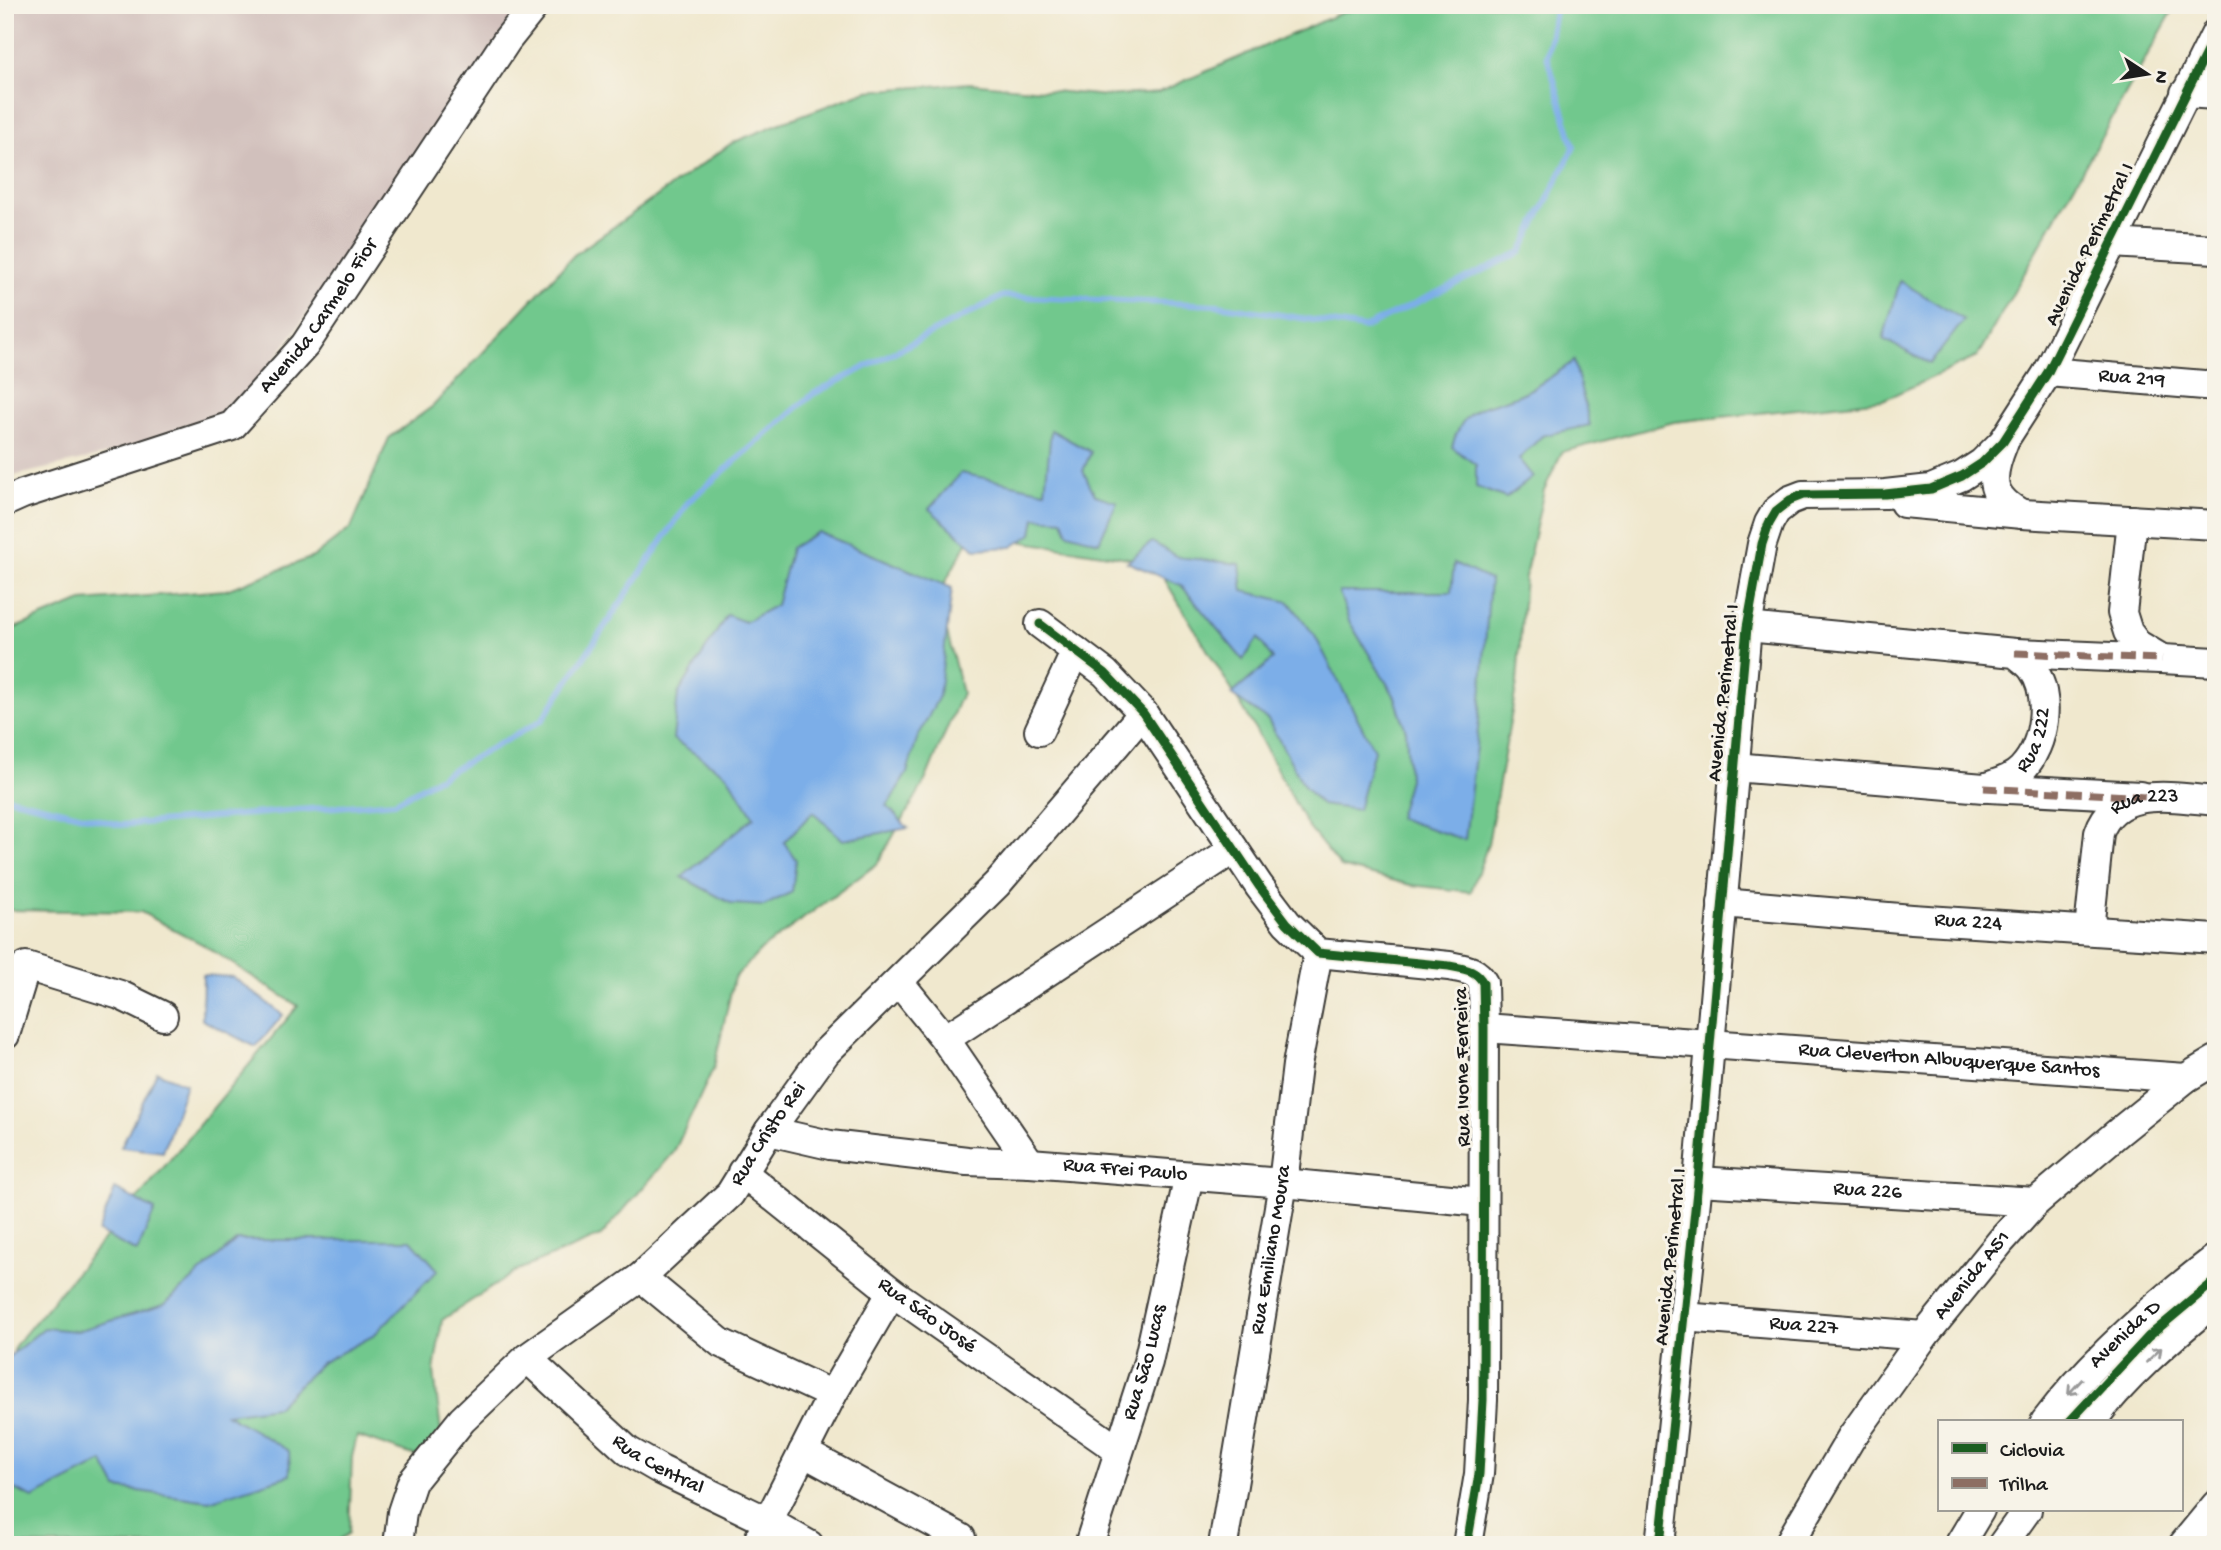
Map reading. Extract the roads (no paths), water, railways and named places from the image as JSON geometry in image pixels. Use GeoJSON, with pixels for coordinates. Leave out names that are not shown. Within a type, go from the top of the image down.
{"type":"FeatureCollection","features":[{"type":"Feature","properties":{"kind":"street","name":"Avenida Carmelo Fior"},"geometry":{"type":"LineString","coordinates":[[5,502],[232,426],[305,345],[507,40],[535,5]]}},
{"type":"Feature","properties":{"kind":"street","name":"Avenida Perimetral I"},"geometry":{"type":"LineString","coordinates":[[1661,1545],[1698,1181],[1746,628],[1762,544],[1769,523],[1776,511],[1790,500],[1803,495],[1885,494],[1931,489],[1982,463],[2003,442],[2048,372],[2216,33]]}},
{"type":"Feature","properties":{"kind":"street"},"geometry":{"type":"LineString","coordinates":[[2185,93],[2216,95]]}},
{"type":"Feature","properties":{"kind":"street"},"geometry":{"type":"LineString","coordinates":[[2111,243],[2216,249]]}},
{"type":"Feature","properties":{"kind":"street","name":"Rua 219"},"geometry":{"type":"LineString","coordinates":[[2048,372],[2216,386]]}},
{"type":"Feature","properties":{"kind":"street"},"geometry":{"type":"LineString","coordinates":[[2003,442],[1994,472],[1996,492],[2008,507],[2022,514]]}},
{"type":"Feature","properties":{"kind":"street"},"geometry":{"type":"LineString","coordinates":[[1811,495],[2022,514],[2216,525]]}},
{"type":"Feature","properties":{"kind":"street"},"geometry":{"type":"LineString","coordinates":[[2132,520],[2123,603],[2124,620],[2128,632],[2137,644],[2162,659]]}},
{"type":"Feature","properties":{"kind":"street"},"geometry":{"type":"LineString","coordinates":[[1040,624],[1105,673],[1143,713],[1287,923],[1318,953]]}},
{"type":"Feature","properties":{"kind":"street"},"geometry":{"type":"LineString","coordinates":[[1746,628],[2015,653],[2216,662]]}},
{"type":"Feature","properties":{"kind":"street"},"geometry":{"type":"LineString","coordinates":[[1039,731],[1076,651]]}},
{"type":"Feature","properties":{"kind":"street","name":"Rua 222"},"geometry":{"type":"LineString","coordinates":[[1734,767],[1984,788],[2011,778],[2022,770],[2037,745],[2043,706],[2038,679],[2031,666],[2015,653]]}},
{"type":"Feature","properties":{"kind":"street","name":"Rua Cristo Rei"},"geometry":{"type":"LineString","coordinates":[[398,1545],[402,1512],[412,1482],[461,1420],[527,1358],[640,1277],[730,1194],[742,1172],[825,1052],[997,884],[1143,713]]}},
{"type":"Feature","properties":{"kind":"street"},"geometry":{"type":"LineString","coordinates":[[1984,788],[2147,797]]}},
{"type":"Feature","properties":{"kind":"street","name":"Rua 223"},"geometry":{"type":"LineString","coordinates":[[2089,930],[2096,849],[2102,824],[2119,806],[2147,797],[2216,801]]}},
{"type":"Feature","properties":{"kind":"street"},"geometry":{"type":"LineString","coordinates":[[945,1039],[1234,849]]}},
{"type":"Feature","properties":{"kind":"street","name":"Rua 224"},"geometry":{"type":"LineString","coordinates":[[1722,903],[1912,919],[2216,939]]}},
{"type":"Feature","properties":{"kind":"street","name":"Rua Ivone Ferreira"},"geometry":{"type":"LineString","coordinates":[[1318,953],[1449,966],[1475,972],[1483,983],[1482,1433],[1479,1474],[1467,1545]]}},
{"type":"Feature","properties":{"kind":"street","name":"Rua Emiliano Moura"},"geometry":{"type":"LineString","coordinates":[[1223,1545],[1283,1183],[1297,1065],[1318,953]]}},
{"type":"Feature","properties":{"kind":"street"},"geometry":{"type":"LineString","coordinates":[[5,1035],[26,966],[120,995],[163,1016]]}},
{"type":"Feature","properties":{"kind":"street"},"geometry":{"type":"LineString","coordinates":[[899,982],[945,1039],[1030,1163]]}},
{"type":"Feature","properties":{"kind":"street","name":"Rua Cleverton Albuquerque Santos"},"geometry":{"type":"LineString","coordinates":[[1484,1028],[2186,1078]]}},
{"type":"Feature","properties":{"kind":"street","name":"Avenida A51"},"geometry":{"type":"LineString","coordinates":[[1788,1545],[1851,1438],[1924,1336],[2001,1241],[2036,1202],[2186,1078],[2216,1060]]}},
{"type":"Feature","properties":{"kind":"street","name":"Rua Frei Paulo"},"geometry":{"type":"LineString","coordinates":[[769,1132],[830,1145],[967,1161],[1030,1163],[1283,1183],[1482,1202]]}},
{"type":"Feature","properties":{"kind":"street","name":"Rua São José"},"geometry":{"type":"LineString","coordinates":[[742,1172],[892,1292],[1118,1450]]}},
{"type":"Feature","properties":{"kind":"street","name":"Rua São Lucas"},"geometry":{"type":"LineString","coordinates":[[1089,1545],[1147,1362],[1189,1176]]}},
{"type":"Feature","properties":{"kind":"street","name":"Rua 226"},"geometry":{"type":"LineString","coordinates":[[1698,1181],[2036,1202]]}},
{"type":"Feature","properties":{"kind":"street","name":"Avenida D"},"geometry":{"type":"LineString","coordinates":[[2047,1420],[2142,1320],[2216,1258]]}},
{"type":"Feature","properties":{"kind":"street"},"geometry":{"type":"LineString","coordinates":[[640,1277],[721,1343],[832,1395]]}},
{"type":"Feature","properties":{"kind":"street"},"geometry":{"type":"LineString","coordinates":[[761,1533],[832,1395],[892,1292]]}},
{"type":"Feature","properties":{"kind":"street","name":"Avenida D"},"geometry":{"type":"LineString","coordinates":[[2092,1420],[2103,1405],[2159,1350],[2216,1300]]}},
{"type":"Feature","properties":{"kind":"street","name":"Rua 227"},"geometry":{"type":"LineString","coordinates":[[1683,1317],[1924,1336]]}},
{"type":"Feature","properties":{"kind":"street","name":"Rua Central"},"geometry":{"type":"LineString","coordinates":[[527,1358],[628,1451],[761,1533],[809,1545]]}},
{"type":"Feature","properties":{"kind":"street"},"geometry":{"type":"LineString","coordinates":[[803,1452],[961,1538]]}},
{"type":"Feature","properties":{"kind":"street"},"geometry":{"type":"LineString","coordinates":[[2183,1545],[2216,1505]]}},
{"type":"Feature","properties":{"kind":"street"},"geometry":{"type":"LineString","coordinates":[[1959,1545],[1979,1512]]}},
{"type":"Feature","properties":{"kind":"street"},"geometry":{"type":"LineString","coordinates":[[2002,1545],[2026,1512]]}},
{"type":"Feature","properties":{"kind":"water"},"geometry":{"type":"Polygon","coordinates":[[[1900,281],[1964,320],[1930,364],[1883,339],[1900,281]]]}},
{"type":"Feature","properties":{"kind":"water"},"geometry":{"type":"Polygon","coordinates":[[[1574,361],[1590,425],[1542,436],[1519,459],[1533,477],[1506,498],[1476,487],[1476,465],[1452,447],[1464,420],[1481,408],[1533,388],[1574,361]]]}},
{"type":"Feature","properties":{"kind":"water"},"geometry":{"type":"Polygon","coordinates":[[[1051,430],[1091,452],[1083,471],[1095,495],[1117,502],[1099,542],[1068,533],[1063,520],[1035,518],[1032,534],[1012,547],[975,549],[929,509],[961,473],[1045,491],[1051,430]]]}},
{"type":"Feature","properties":{"kind":"water"},"geometry":{"type":"Polygon","coordinates":[[[818,532],[952,588],[939,696],[917,739],[907,773],[887,806],[908,828],[843,840],[813,812],[784,842],[796,860],[792,892],[764,906],[732,904],[682,877],[754,817],[727,775],[673,739],[678,694],[727,615],[745,622],[776,605],[791,548],[818,532]]]}},
{"type":"Feature","properties":{"kind":"water"},"geometry":{"type":"Polygon","coordinates":[[[1152,542],[1178,557],[1240,564],[1243,591],[1289,602],[1315,636],[1374,750],[1358,810],[1321,805],[1304,786],[1268,720],[1231,695],[1273,659],[1258,638],[1243,660],[1181,585],[1127,562],[1152,542]]]}},
{"type":"Feature","properties":{"kind":"water"},"geometry":{"type":"Polygon","coordinates":[[[1454,563],[1490,580],[1480,712],[1465,840],[1398,818],[1409,779],[1406,731],[1395,697],[1349,621],[1339,592],[1451,592],[1454,563]]]}},
{"type":"Feature","properties":{"kind":"water"},"geometry":{"type":"Polygon","coordinates":[[[203,975],[233,977],[283,1015],[256,1047],[202,1020],[203,975]]]}},
{"type":"Feature","properties":{"kind":"water"},"geometry":{"type":"Polygon","coordinates":[[[157,1072],[186,1084],[163,1152],[121,1147],[157,1072]]]}},
{"type":"Feature","properties":{"kind":"water"},"geometry":{"type":"Polygon","coordinates":[[[115,1189],[155,1210],[137,1252],[98,1232],[115,1189]]]}},
{"type":"Feature","properties":{"kind":"water"},"geometry":{"type":"Polygon","coordinates":[[[237,1240],[411,1240],[438,1270],[373,1336],[321,1363],[276,1407],[226,1414],[289,1451],[290,1475],[209,1501],[117,1488],[103,1462],[33,1498],[5,1485],[5,1360],[44,1328],[77,1331],[164,1305],[237,1240]]]}},
{"type":"Feature","properties":{"kind":"waterway"},"geometry":{"type":"LineString","coordinates":[[5,797],[120,825],[395,802],[542,720],[689,501],[813,394],[1003,296],[1218,305],[1364,328],[1521,252],[1574,147],[1547,56],[1556,5]]}}]}
